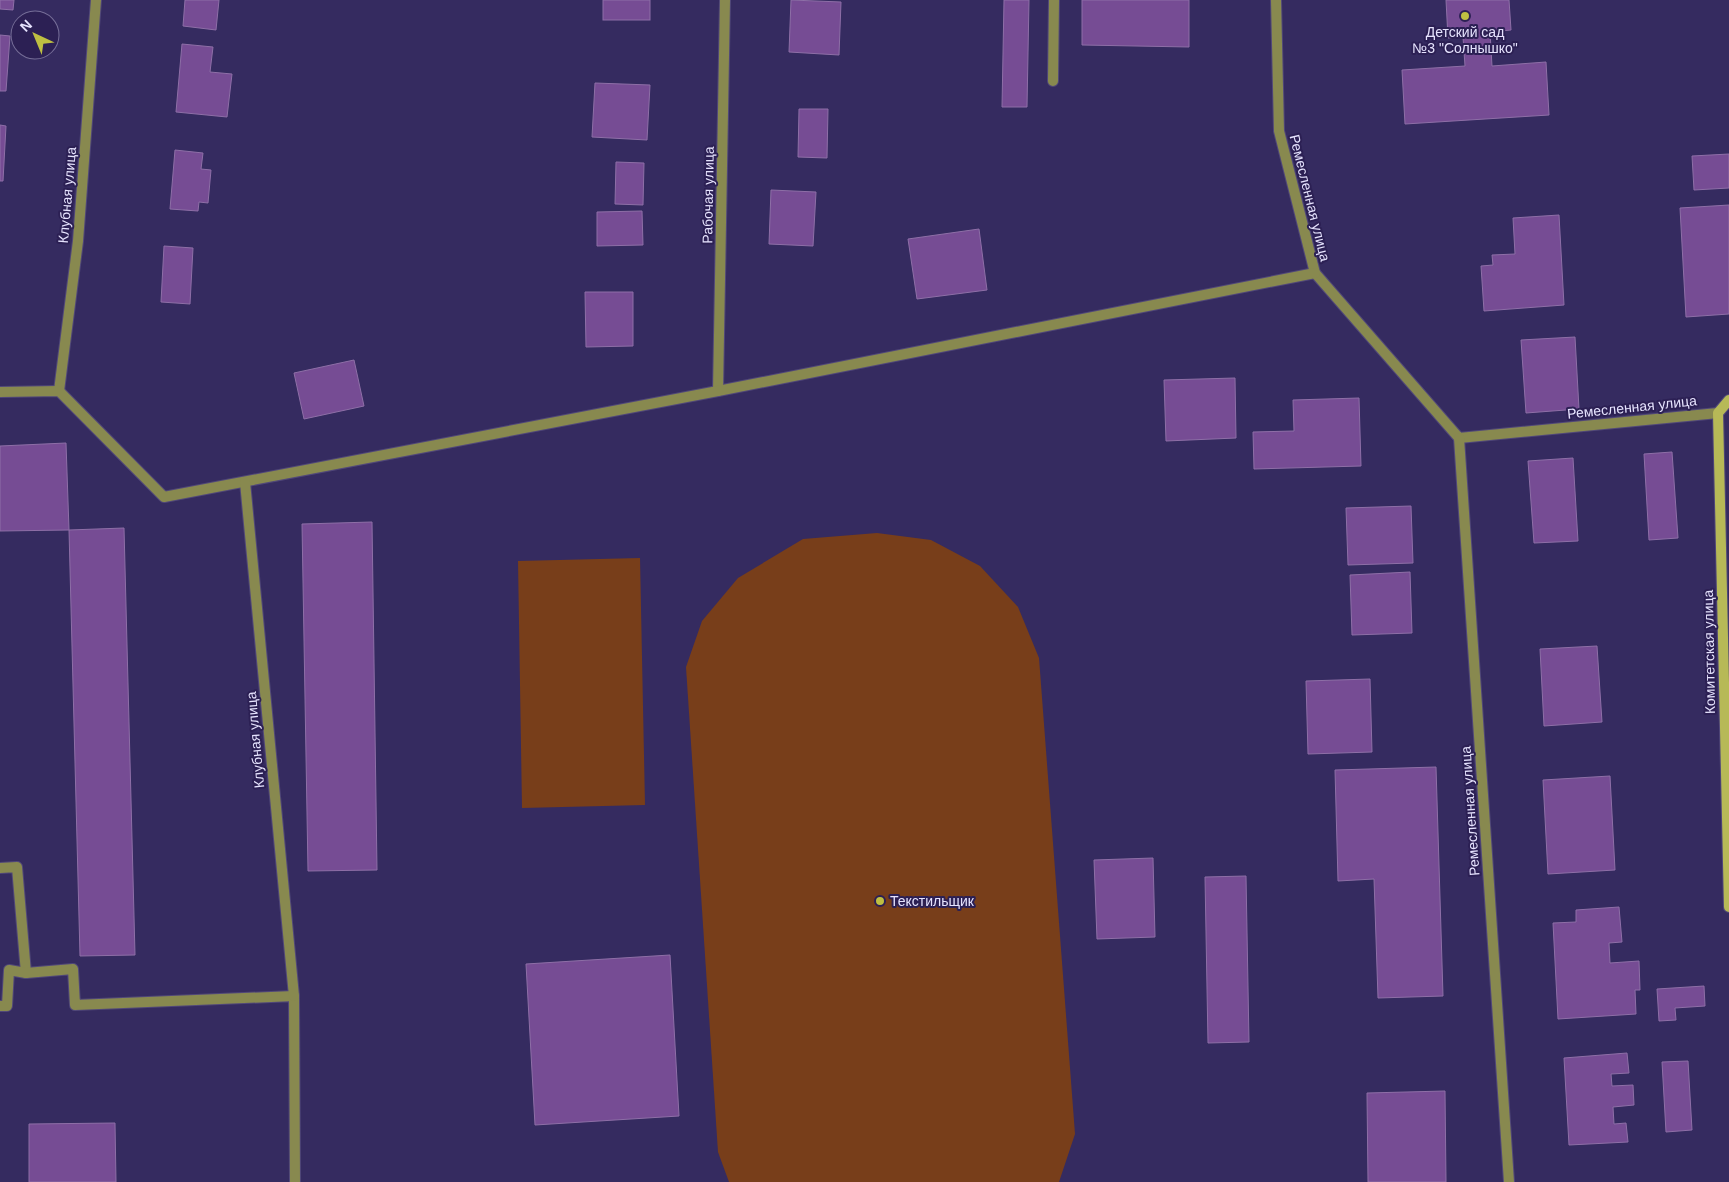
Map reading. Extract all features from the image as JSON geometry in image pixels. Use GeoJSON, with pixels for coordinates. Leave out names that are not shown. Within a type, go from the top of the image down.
{"type":"FeatureCollection","features":[{"type":"Feature","properties":{"kind":"street","name":"Клубная улица"},"geometry":{"type":"LineString","coordinates":[[59,391],[78,240],[96,0]]}},
{"type":"Feature","properties":{"kind":"street","name":"Рабочая улица"},"geometry":{"type":"LineString","coordinates":[[718,391],[725,0]]}},
{"type":"Feature","properties":{"kind":"street"},"geometry":{"type":"LineString","coordinates":[[1053,81],[1054,0]]}},
{"type":"Feature","properties":{"kind":"street","name":"Ремесленная улица"},"geometry":{"type":"LineString","coordinates":[[1276,0],[1279,130],[1315,273],[1459,438],[1509,1182]]}},
{"type":"Feature","properties":{"kind":"street"},"geometry":{"type":"LineString","coordinates":[[0,392],[59,391],[164,497],[718,391],[1315,273]]}},
{"type":"Feature","properties":{"kind":"street"},"geometry":{"type":"LineString","coordinates":[[1718,413],[1729,400]]}},
{"type":"Feature","properties":{"kind":"street","name":"Ремесленная улица"},"geometry":{"type":"LineString","coordinates":[[1459,438],[1718,413]]}},
{"type":"Feature","properties":{"kind":"street","name":"Комитетская улица"},"geometry":{"type":"LineString","coordinates":[[1718,413],[1729,907]]}},
{"type":"Feature","properties":{"kind":"street","name":"Клубная улица"},"geometry":{"type":"LineString","coordinates":[[245,482],[294,996],[295,1182]]}},
{"type":"Feature","properties":{"kind":"street"},"geometry":{"type":"LineString","coordinates":[[0,868],[17,867],[26,973]]}},
{"type":"Feature","properties":{"kind":"street"},"geometry":{"type":"LineString","coordinates":[[0,1006],[7,1006],[9,970],[26,973],[73,970],[75,1005],[294,996]]}},
{"type":"Feature","properties":{"kind":"shaded area","name":"Текстильщик"},"geometry":{"type":"Polygon","coordinates":[[[877,533],[931,540],[980,566],[1018,607],[1039,658],[1075,1134],[1059,1182],[729,1182],[718,1152],[686,667],[702,621],[738,578],[803,539],[877,533]]]}},
{"type":"Feature","properties":{"kind":"shaded area"},"geometry":{"type":"Polygon","coordinates":[[[640,558],[645,805],[522,808],[518,561],[640,558]]]}},
{"type":"Feature","properties":{"kind":"building"},"geometry":{"type":"Polygon","coordinates":[[[0,0],[14,0],[13,10],[0,9],[0,0]]]}},
{"type":"Feature","properties":{"kind":"building"},"geometry":{"type":"Polygon","coordinates":[[[185,0],[219,0],[216,30],[183,26],[185,0]]]}},
{"type":"Feature","properties":{"kind":"building"},"geometry":{"type":"Polygon","coordinates":[[[603,0],[650,0],[650,20],[603,20],[603,0]]]}},
{"type":"Feature","properties":{"kind":"building"},"geometry":{"type":"Polygon","coordinates":[[[791,0],[841,2],[839,55],[789,52],[791,0]]]}},
{"type":"Feature","properties":{"kind":"building"},"geometry":{"type":"Polygon","coordinates":[[[1004,0],[1029,0],[1027,107],[1002,107],[1004,0]]]}},
{"type":"Feature","properties":{"kind":"building"},"geometry":{"type":"Polygon","coordinates":[[[1082,0],[1189,0],[1189,47],[1082,45],[1082,0]]]}},
{"type":"Feature","properties":{"kind":"building"},"geometry":{"type":"Polygon","coordinates":[[[1446,0],[1509,0],[1511,30],[1490,32],[1492,66],[1546,62],[1549,115],[1405,124],[1402,70],[1465,66],[1463,37],[1448,38],[1446,0]]]}},
{"type":"Feature","properties":{"kind":"building"},"geometry":{"type":"Polygon","coordinates":[[[0,35],[10,36],[6,91],[0,91],[0,35]]]}},
{"type":"Feature","properties":{"kind":"building"},"geometry":{"type":"Polygon","coordinates":[[[182,44],[213,47],[210,72],[232,74],[227,117],[176,112],[182,44]]]}},
{"type":"Feature","properties":{"kind":"building"},"geometry":{"type":"Polygon","coordinates":[[[595,83],[650,85],[647,140],[592,137],[595,83]]]}},
{"type":"Feature","properties":{"kind":"building"},"geometry":{"type":"Polygon","coordinates":[[[799,109],[828,109],[827,158],[798,157],[799,109]]]}},
{"type":"Feature","properties":{"kind":"building"},"geometry":{"type":"Polygon","coordinates":[[[0,125],[6,126],[3,181],[0,181],[0,125]]]}},
{"type":"Feature","properties":{"kind":"building"},"geometry":{"type":"Polygon","coordinates":[[[175,150],[203,153],[201,169],[211,170],[208,203],[199,202],[198,211],[170,209],[175,150]]]}},
{"type":"Feature","properties":{"kind":"building"},"geometry":{"type":"Polygon","coordinates":[[[1729,154],[1729,188],[1694,190],[1692,156],[1729,154]]]}},
{"type":"Feature","properties":{"kind":"building"},"geometry":{"type":"Polygon","coordinates":[[[616,162],[644,163],[643,205],[615,204],[616,162]]]}},
{"type":"Feature","properties":{"kind":"building"},"geometry":{"type":"Polygon","coordinates":[[[771,190],[816,192],[813,246],[769,244],[771,190]]]}},
{"type":"Feature","properties":{"kind":"building"},"geometry":{"type":"Polygon","coordinates":[[[1729,205],[1729,314],[1686,317],[1680,208],[1729,205]]]}},
{"type":"Feature","properties":{"kind":"building"},"geometry":{"type":"Polygon","coordinates":[[[642,211],[643,245],[597,246],[597,212],[642,211]]]}},
{"type":"Feature","properties":{"kind":"building"},"geometry":{"type":"Polygon","coordinates":[[[1559,215],[1564,305],[1484,311],[1481,266],[1493,265],[1492,255],[1515,254],[1513,218],[1559,215]]]}},
{"type":"Feature","properties":{"kind":"building"},"geometry":{"type":"Polygon","coordinates":[[[979,229],[987,290],[917,299],[908,239],[979,229]]]}},
{"type":"Feature","properties":{"kind":"building"},"geometry":{"type":"Polygon","coordinates":[[[164,246],[193,248],[190,304],[161,302],[164,246]]]}},
{"type":"Feature","properties":{"kind":"building"},"geometry":{"type":"Polygon","coordinates":[[[585,292],[633,292],[633,346],[586,347],[585,292]]]}},
{"type":"Feature","properties":{"kind":"building"},"geometry":{"type":"Polygon","coordinates":[[[1575,337],[1579,409],[1526,413],[1521,340],[1575,337]]]}},
{"type":"Feature","properties":{"kind":"building"},"geometry":{"type":"Polygon","coordinates":[[[354,360],[364,406],[304,419],[294,373],[354,360]]]}},
{"type":"Feature","properties":{"kind":"building"},"geometry":{"type":"Polygon","coordinates":[[[1235,378],[1236,438],[1166,441],[1164,380],[1235,378]]]}},
{"type":"Feature","properties":{"kind":"building"},"geometry":{"type":"Polygon","coordinates":[[[1359,398],[1361,466],[1254,469],[1253,432],[1294,431],[1293,400],[1359,398]]]}},
{"type":"Feature","properties":{"kind":"building"},"geometry":{"type":"Polygon","coordinates":[[[66,443],[69,530],[0,531],[0,446],[66,443]]]}},
{"type":"Feature","properties":{"kind":"building"},"geometry":{"type":"Polygon","coordinates":[[[1672,452],[1678,538],[1649,540],[1644,454],[1672,452]]]}},
{"type":"Feature","properties":{"kind":"building"},"geometry":{"type":"Polygon","coordinates":[[[1573,458],[1578,541],[1534,543],[1528,461],[1573,458]]]}},
{"type":"Feature","properties":{"kind":"building"},"geometry":{"type":"Polygon","coordinates":[[[1411,506],[1413,563],[1348,565],[1346,508],[1411,506]]]}},
{"type":"Feature","properties":{"kind":"building"},"geometry":{"type":"Polygon","coordinates":[[[372,522],[377,870],[308,871],[302,524],[372,522]]]}},
{"type":"Feature","properties":{"kind":"building"},"geometry":{"type":"Polygon","coordinates":[[[124,528],[135,955],[80,956],[69,530],[124,528]]]}},
{"type":"Feature","properties":{"kind":"building"},"geometry":{"type":"Polygon","coordinates":[[[1410,572],[1412,633],[1352,635],[1350,575],[1410,572]]]}},
{"type":"Feature","properties":{"kind":"building"},"geometry":{"type":"Polygon","coordinates":[[[1597,646],[1602,722],[1544,726],[1540,649],[1597,646]]]}},
{"type":"Feature","properties":{"kind":"building"},"geometry":{"type":"Polygon","coordinates":[[[1370,679],[1372,752],[1308,754],[1306,681],[1370,679]]]}},
{"type":"Feature","properties":{"kind":"building"},"geometry":{"type":"Polygon","coordinates":[[[1436,767],[1443,996],[1378,998],[1374,879],[1338,881],[1335,770],[1436,767]]]}},
{"type":"Feature","properties":{"kind":"building"},"geometry":{"type":"Polygon","coordinates":[[[1610,776],[1615,870],[1548,874],[1543,780],[1610,776]]]}},
{"type":"Feature","properties":{"kind":"building"},"geometry":{"type":"Polygon","coordinates":[[[1153,858],[1155,937],[1097,939],[1094,860],[1153,858]]]}},
{"type":"Feature","properties":{"kind":"building"},"geometry":{"type":"Polygon","coordinates":[[[1246,876],[1249,1042],[1208,1043],[1205,877],[1246,876]]]}},
{"type":"Feature","properties":{"kind":"building"},"geometry":{"type":"Polygon","coordinates":[[[1619,907],[1622,942],[1609,943],[1610,963],[1639,961],[1640,990],[1635,990],[1636,1014],[1558,1019],[1553,923],[1576,922],[1576,910],[1619,907]]]}},
{"type":"Feature","properties":{"kind":"building"},"geometry":{"type":"Polygon","coordinates":[[[670,955],[679,1116],[535,1125],[526,964],[670,955]]]}},
{"type":"Feature","properties":{"kind":"building"},"geometry":{"type":"Polygon","coordinates":[[[1704,986],[1705,1006],[1675,1008],[1676,1020],[1659,1021],[1657,989],[1704,986]]]}},
{"type":"Feature","properties":{"kind":"building"},"geometry":{"type":"Polygon","coordinates":[[[1627,1053],[1629,1073],[1611,1074],[1612,1086],[1633,1085],[1634,1105],[1613,1107],[1614,1124],[1626,1123],[1628,1142],[1569,1145],[1564,1058],[1627,1053]]]}},
{"type":"Feature","properties":{"kind":"building"},"geometry":{"type":"Polygon","coordinates":[[[1688,1061],[1692,1130],[1666,1132],[1662,1062],[1688,1061]]]}},
{"type":"Feature","properties":{"kind":"building"},"geometry":{"type":"Polygon","coordinates":[[[1445,1091],[1446,1182],[1368,1182],[1367,1093],[1445,1091]]]}},
{"type":"Feature","properties":{"kind":"building"},"geometry":{"type":"Polygon","coordinates":[[[115,1123],[116,1182],[29,1182],[29,1124],[115,1123]]]}},
{"type":"Feature","properties":{"kind":"place","name":"Детский сад №3 \"Солнышко\""},"geometry":{"type":"Point","coordinates":[1465,16]}},
{"type":"Feature","properties":{"kind":"place","name":"Текстильщик"},"geometry":{"type":"Point","coordinates":[880,901]}}]}
